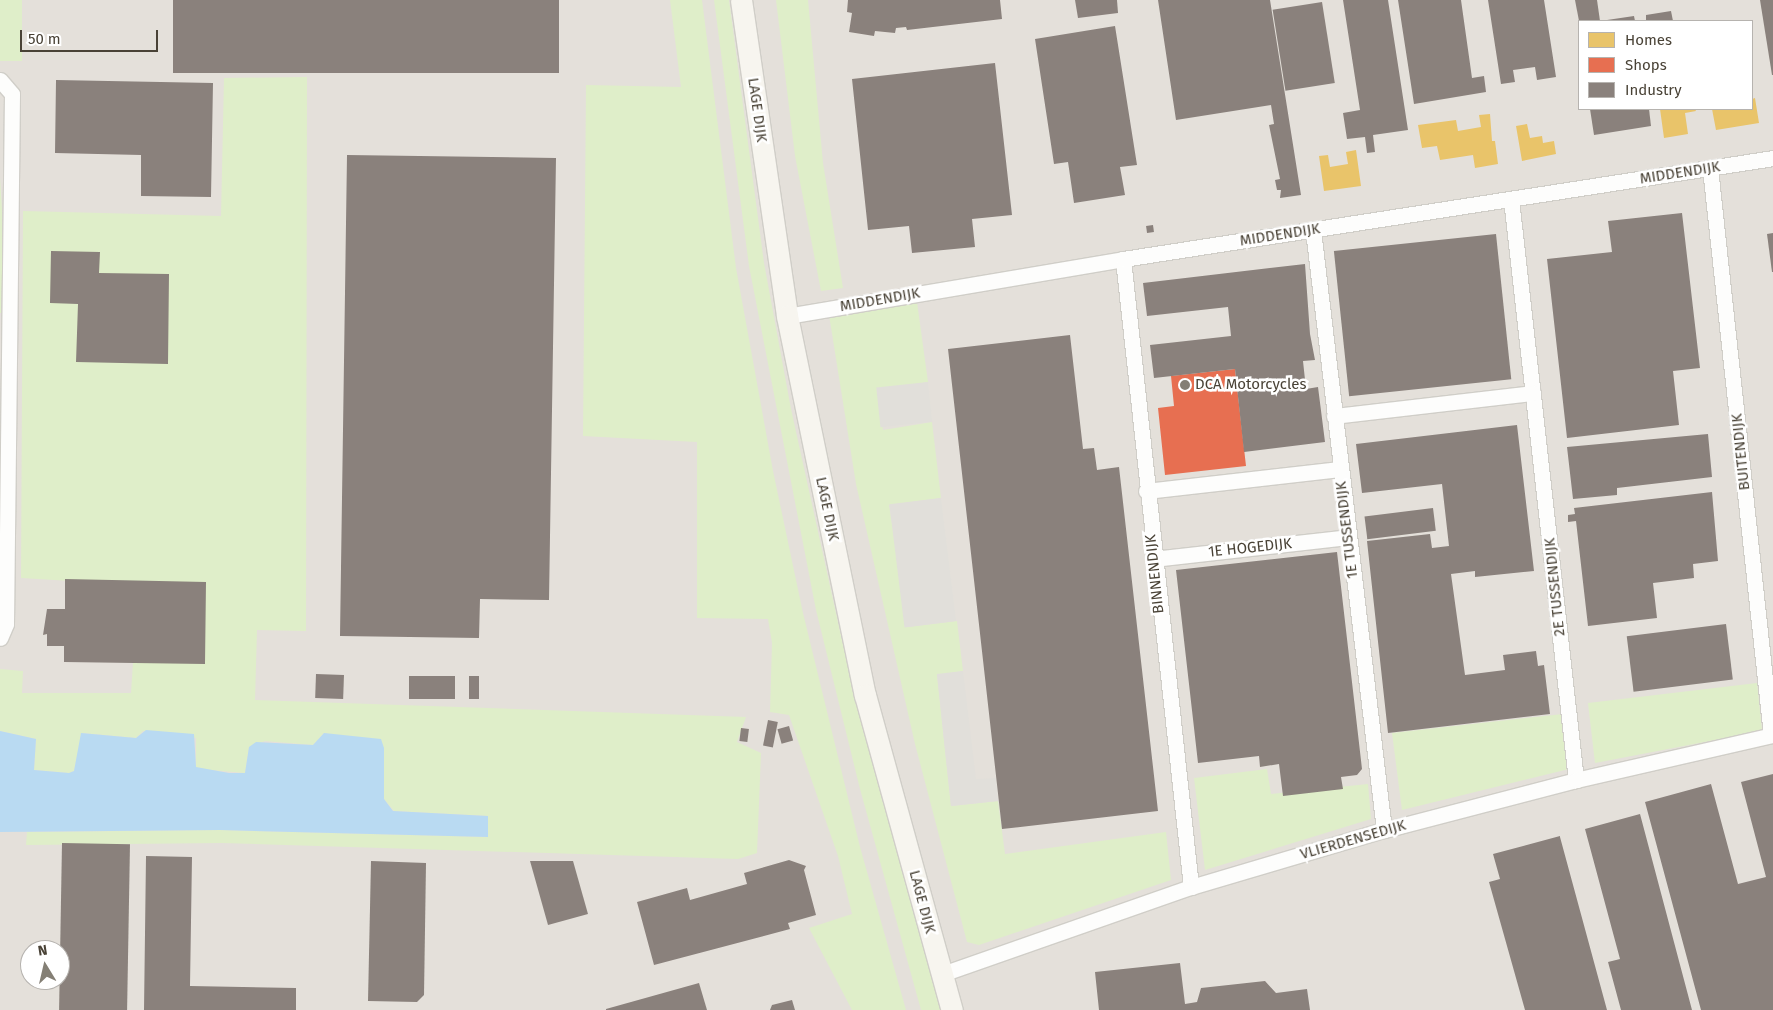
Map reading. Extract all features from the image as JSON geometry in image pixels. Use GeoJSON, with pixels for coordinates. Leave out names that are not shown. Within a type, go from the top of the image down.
{"type":"FeatureCollection","features":[{"type":"Feature","properties":{"kind":"main road","name":"LAGE DIJK"},"geometry":{"type":"LineString","coordinates":[[741,0],[787,316],[865,695],[952,1010]]}},
{"type":"Feature","properties":{"kind":"street"},"geometry":{"type":"LineString","coordinates":[[0,80],[12,94],[6,144],[6,624],[0,638]]}},
{"type":"Feature","properties":{"kind":"street","name":"MIDDENDIJK"},"geometry":{"type":"LineString","coordinates":[[787,316],[1123,260],[1773,158]]}},
{"type":"Feature","properties":{"kind":"street","name":"BUITENDIJK"},"geometry":{"type":"LineString","coordinates":[[1710,168],[1772,735]]}},
{"type":"Feature","properties":{"kind":"street","name":"2E TUSSENDIJK"},"geometry":{"type":"LineString","coordinates":[[1511,199],[1576,780]]}},
{"type":"Feature","properties":{"kind":"street","name":"1E TUSSENDIJK"},"geometry":{"type":"LineString","coordinates":[[1313,230],[1384,830]]}},
{"type":"Feature","properties":{"kind":"street","name":"BINNENDIJK"},"geometry":{"type":"LineString","coordinates":[[1123,260],[1153,559],[1191,887]]}},
{"type":"Feature","properties":{"kind":"street"},"geometry":{"type":"LineString","coordinates":[[1334,416],[1533,394]]}},
{"type":"Feature","properties":{"kind":"street"},"geometry":{"type":"LineString","coordinates":[[1146,491],[1340,468]]}},
{"type":"Feature","properties":{"kind":"street","name":"1E HOGEDIJK"},"geometry":{"type":"LineString","coordinates":[[1153,559],[1348,537]]}},
{"type":"Feature","properties":{"kind":"street","name":"VLIERDENSEDIJK"},"geometry":{"type":"LineString","coordinates":[[942,974],[1191,887],[1384,830],[1576,780],[1772,735]]}},
{"type":"Feature","properties":{"kind":"shaded area"},"geometry":{"type":"Polygon","coordinates":[[[0,0],[1773,0],[1773,1010],[0,1010],[0,0]]]}},
{"type":"Feature","properties":{"kind":"shaded area"},"geometry":{"type":"Polygon","coordinates":[[[928,382],[932,422],[880,427],[876,387],[928,382]]]}},
{"type":"Feature","properties":{"kind":"shaded area"},"geometry":{"type":"Polygon","coordinates":[[[941,498],[956,621],[904,627],[889,504],[941,498]]]}},
{"type":"Feature","properties":{"kind":"shaded area"},"geometry":{"type":"Polygon","coordinates":[[[963,671],[976,779],[996,778],[998,801],[951,806],[937,674],[963,671]]]}},
{"type":"Feature","properties":{"kind":"green space"},"geometry":{"type":"Polygon","coordinates":[[[0,0],[22,0],[22,61],[0,61],[0,0]]]}},
{"type":"Feature","properties":{"kind":"green space"},"geometry":{"type":"Polygon","coordinates":[[[670,0],[702,0],[736,268],[773,471],[803,613],[860,847],[906,1010],[852,1010],[809,928],[852,914],[838,856],[789,715],[770,712],[772,643],[768,619],[697,618],[697,442],[583,436],[586,85],[681,87],[670,0]]]}},
{"type":"Feature","properties":{"kind":"green space"},"geometry":{"type":"Polygon","coordinates":[[[714,0],[729,0],[764,263],[791,409],[841,636],[943,1010],[921,1010],[860,789],[816,610],[749,266],[714,0]]]}},
{"type":"Feature","properties":{"kind":"green space"},"geometry":{"type":"Polygon","coordinates":[[[776,0],[808,0],[823,163],[843,288],[821,291],[795,156],[776,0]]]}},
{"type":"Feature","properties":{"kind":"green space"},"geometry":{"type":"Polygon","coordinates":[[[307,77],[306,631],[257,630],[255,700],[746,717],[737,742],[761,753],[757,853],[738,859],[222,843],[26,845],[27,832],[220,830],[488,837],[488,816],[394,811],[384,799],[384,748],[324,733],[313,745],[265,741],[249,747],[245,773],[199,769],[196,767],[196,738],[143,731],[136,738],[82,733],[74,771],[69,773],[34,770],[36,739],[0,731],[0,669],[23,671],[22,693],[131,693],[138,585],[21,578],[23,211],[221,216],[224,78],[307,77]]]}},
{"type":"Feature","properties":{"kind":"green space"},"geometry":{"type":"Polygon","coordinates":[[[0,178],[2,210],[2,313],[0,313],[0,178]]]}},
{"type":"Feature","properties":{"kind":"green space"},"geometry":{"type":"Polygon","coordinates":[[[917,302],[928,382],[878,391],[883,430],[932,422],[941,498],[889,505],[908,627],[957,621],[963,671],[937,675],[951,806],[998,801],[1005,854],[1166,832],[1171,880],[979,945],[967,942],[915,744],[856,484],[829,315],[917,302]]]}},
{"type":"Feature","properties":{"kind":"green space"},"geometry":{"type":"Polygon","coordinates":[[[1757,683],[1762,731],[1595,763],[1588,703],[1757,683]]]}},
{"type":"Feature","properties":{"kind":"green space"},"geometry":{"type":"Polygon","coordinates":[[[1563,714],[1569,769],[1402,810],[1392,733],[1563,714]]]}},
{"type":"Feature","properties":{"kind":"green space"},"geometry":{"type":"Polygon","coordinates":[[[1267,769],[1271,794],[1368,784],[1371,819],[1205,870],[1194,778],[1267,769]]]}},
{"type":"Feature","properties":{"kind":"water"},"geometry":{"type":"Polygon","coordinates":[[[146,730],[194,734],[196,767],[229,773],[245,773],[249,747],[256,742],[313,745],[324,733],[381,739],[384,748],[384,799],[393,811],[488,816],[488,837],[220,830],[0,832],[0,731],[36,739],[34,770],[69,773],[74,771],[81,733],[136,738],[146,730]]]}},
{"type":"Feature","properties":{"kind":"building: Homes"},"geometry":{"type":"Polygon","coordinates":[[[1755,98],[1759,123],[1716,130],[1712,110],[1753,110],[1753,99],[1755,98]]]}},
{"type":"Feature","properties":{"kind":"building: Homes"},"geometry":{"type":"Polygon","coordinates":[[[1660,110],[1696,110],[1685,113],[1688,134],[1664,138],[1660,110]]]}},
{"type":"Feature","properties":{"kind":"building: Homes"},"geometry":{"type":"Polygon","coordinates":[[[1490,114],[1492,141],[1495,141],[1498,164],[1475,168],[1473,155],[1440,160],[1437,146],[1422,148],[1418,125],[1456,120],[1458,131],[1481,127],[1479,115],[1490,114]]]}},
{"type":"Feature","properties":{"kind":"building: Homes"},"geometry":{"type":"Polygon","coordinates":[[[1527,124],[1530,138],[1542,136],[1543,143],[1554,141],[1556,154],[1522,161],[1516,126],[1527,124]]]}},
{"type":"Feature","properties":{"kind":"building: Homes"},"geometry":{"type":"Polygon","coordinates":[[[1356,150],[1361,186],[1324,191],[1319,156],[1328,155],[1330,167],[1348,164],[1346,152],[1356,150]]]}},
{"type":"Feature","properties":{"kind":"building: Shops"},"geometry":{"type":"Polygon","coordinates":[[[1235,369],[1246,466],[1165,475],[1158,408],[1174,406],[1171,376],[1235,369]]]}},
{"type":"Feature","properties":{"kind":"building: Industry"},"geometry":{"type":"Polygon","coordinates":[[[173,0],[559,0],[559,73],[173,73],[173,0]]]}},
{"type":"Feature","properties":{"kind":"building: Industry"},"geometry":{"type":"Polygon","coordinates":[[[848,0],[1000,0],[1002,19],[907,30],[906,27],[896,28],[895,33],[875,31],[874,36],[849,32],[852,13],[847,12],[848,0]]]}},
{"type":"Feature","properties":{"kind":"building: Industry"},"geometry":{"type":"Polygon","coordinates":[[[1075,0],[1117,0],[1118,13],[1078,18],[1075,0]]]}},
{"type":"Feature","properties":{"kind":"building: Industry"},"geometry":{"type":"Polygon","coordinates":[[[1158,0],[1270,0],[1301,195],[1280,198],[1281,190],[1277,190],[1275,180],[1280,179],[1269,125],[1274,124],[1271,105],[1176,120],[1158,0]]]}},
{"type":"Feature","properties":{"kind":"building: Industry"},"geometry":{"type":"Polygon","coordinates":[[[1343,0],[1388,0],[1408,130],[1373,135],[1375,152],[1367,153],[1365,137],[1347,139],[1343,113],[1360,110],[1343,0]]]}},
{"type":"Feature","properties":{"kind":"building: Industry"},"geometry":{"type":"Polygon","coordinates":[[[1398,0],[1461,0],[1472,78],[1484,76],[1486,92],[1414,104],[1398,0]]]}},
{"type":"Feature","properties":{"kind":"building: Industry"},"geometry":{"type":"Polygon","coordinates":[[[1488,0],[1544,0],[1556,77],[1537,80],[1535,67],[1513,70],[1515,82],[1501,84],[1488,0]]]}},
{"type":"Feature","properties":{"kind":"building: Industry"},"geometry":{"type":"Polygon","coordinates":[[[1575,0],[1597,0],[1600,20],[1579,20],[1575,0]]]}},
{"type":"Feature","properties":{"kind":"building: Industry"},"geometry":{"type":"Polygon","coordinates":[[[1760,0],[1773,0],[1773,75],[1772,75],[1760,0]]]}},
{"type":"Feature","properties":{"kind":"building: Industry"},"geometry":{"type":"Polygon","coordinates":[[[1322,2],[1335,83],[1285,91],[1273,10],[1322,2]]]}},
{"type":"Feature","properties":{"kind":"building: Industry"},"geometry":{"type":"Polygon","coordinates":[[[1671,11],[1673,20],[1646,20],[1646,15],[1671,11]]]}},
{"type":"Feature","properties":{"kind":"building: Industry"},"geometry":{"type":"Polygon","coordinates":[[[1634,16],[1635,20],[1607,20],[1634,16]]]}},
{"type":"Feature","properties":{"kind":"building: Industry"},"geometry":{"type":"Polygon","coordinates":[[[1115,26],[1137,165],[1120,167],[1125,195],[1074,203],[1068,162],[1054,164],[1035,39],[1115,26]]]}},
{"type":"Feature","properties":{"kind":"building: Industry"},"geometry":{"type":"Polygon","coordinates":[[[995,63],[1012,215],[972,219],[975,247],[912,253],[909,226],[868,230],[852,79],[995,63]]]}},
{"type":"Feature","properties":{"kind":"building: Industry"},"geometry":{"type":"Polygon","coordinates":[[[56,80],[213,83],[211,197],[141,196],[141,155],[55,153],[56,80]]]}},
{"type":"Feature","properties":{"kind":"building: Industry"},"geometry":{"type":"Polygon","coordinates":[[[1590,110],[1649,110],[1651,126],[1594,135],[1590,110]]]}},
{"type":"Feature","properties":{"kind":"building: Industry"},"geometry":{"type":"Polygon","coordinates":[[[347,155],[556,158],[549,600],[480,599],[479,638],[340,636],[347,155]]]}},
{"type":"Feature","properties":{"kind":"building: Industry"},"geometry":{"type":"Polygon","coordinates":[[[1682,213],[1700,368],[1673,371],[1679,425],[1567,438],[1547,259],[1612,252],[1608,221],[1682,213]]]}},
{"type":"Feature","properties":{"kind":"building: Industry"},"geometry":{"type":"Polygon","coordinates":[[[1153,225],[1154,232],[1147,233],[1146,226],[1153,225]]]}},
{"type":"Feature","properties":{"kind":"building: Industry"},"geometry":{"type":"Polygon","coordinates":[[[1773,233],[1773,272],[1772,272],[1767,234],[1773,233]]]}},
{"type":"Feature","properties":{"kind":"building: Industry"},"geometry":{"type":"Polygon","coordinates":[[[1496,234],[1511,379],[1349,396],[1334,251],[1496,234]]]}},
{"type":"Feature","properties":{"kind":"building: Industry"},"geometry":{"type":"Polygon","coordinates":[[[51,251],[100,252],[99,273],[169,274],[168,364],[76,362],[78,304],[50,303],[51,251]]]}},
{"type":"Feature","properties":{"kind":"building: Industry"},"geometry":{"type":"Polygon","coordinates":[[[1305,264],[1310,334],[1315,360],[1303,361],[1306,389],[1318,387],[1325,442],[1244,452],[1235,369],[1154,378],[1150,345],[1231,336],[1228,307],[1147,316],[1143,283],[1305,264]]]}},
{"type":"Feature","properties":{"kind":"building: Industry"},"geometry":{"type":"Polygon","coordinates":[[[1070,335],[1083,449],[1094,448],[1097,470],[1119,467],[1158,811],[1002,829],[948,349],[1070,335]]]}},
{"type":"Feature","properties":{"kind":"building: Industry"},"geometry":{"type":"Polygon","coordinates":[[[1517,425],[1534,571],[1475,577],[1475,571],[1451,574],[1465,675],[1505,670],[1503,655],[1536,651],[1538,666],[1544,665],[1550,714],[1388,733],[1367,541],[1430,534],[1432,548],[1449,546],[1442,484],[1362,493],[1356,444],[1517,425]]]}},
{"type":"Feature","properties":{"kind":"building: Industry"},"geometry":{"type":"Polygon","coordinates":[[[1708,434],[1712,477],[1617,488],[1617,495],[1573,499],[1567,447],[1708,434]]]}},
{"type":"Feature","properties":{"kind":"building: Industry"},"geometry":{"type":"Polygon","coordinates":[[[1712,492],[1718,561],[1693,564],[1694,578],[1653,583],[1657,618],[1588,626],[1576,521],[1568,522],[1568,515],[1575,514],[1574,508],[1712,492]]]}},
{"type":"Feature","properties":{"kind":"building: Industry"},"geometry":{"type":"Polygon","coordinates":[[[1433,508],[1436,531],[1367,539],[1365,516],[1433,508]]]}},
{"type":"Feature","properties":{"kind":"building: Industry"},"geometry":{"type":"Polygon","coordinates":[[[1337,552],[1362,769],[1357,775],[1341,777],[1343,789],[1283,796],[1279,764],[1260,767],[1259,756],[1198,763],[1176,570],[1337,552]]]}},
{"type":"Feature","properties":{"kind":"building: Industry"},"geometry":{"type":"Polygon","coordinates":[[[65,579],[206,582],[205,664],[64,662],[64,646],[47,646],[47,634],[43,635],[47,609],[65,609],[65,579]]]}},
{"type":"Feature","properties":{"kind":"building: Industry"},"geometry":{"type":"Polygon","coordinates":[[[1726,624],[1733,680],[1634,692],[1627,636],[1726,624]]]}},
{"type":"Feature","properties":{"kind":"building: Industry"},"geometry":{"type":"Polygon","coordinates":[[[316,674],[344,675],[343,699],[315,698],[316,674]]]}},
{"type":"Feature","properties":{"kind":"building: Industry"},"geometry":{"type":"Polygon","coordinates":[[[409,676],[455,676],[455,699],[409,699],[409,676]]]}},
{"type":"Feature","properties":{"kind":"building: Industry"},"geometry":{"type":"Polygon","coordinates":[[[469,676],[479,676],[479,699],[469,699],[469,676]]]}},
{"type":"Feature","properties":{"kind":"building: Industry"},"geometry":{"type":"Polygon","coordinates":[[[768,720],[778,722],[773,747],[763,746],[768,720]]]}},
{"type":"Feature","properties":{"kind":"building: Industry"},"geometry":{"type":"Polygon","coordinates":[[[789,726],[793,740],[782,744],[777,729],[789,726]]]}},
{"type":"Feature","properties":{"kind":"building: Industry"},"geometry":{"type":"Polygon","coordinates":[[[741,728],[749,729],[747,742],[739,741],[741,728]]]}},
{"type":"Feature","properties":{"kind":"building: Industry"},"geometry":{"type":"Polygon","coordinates":[[[1773,774],[1773,1010],[1701,1010],[1645,802],[1711,784],[1738,884],[1766,877],[1741,782],[1773,774]]]}},
{"type":"Feature","properties":{"kind":"building: Industry"},"geometry":{"type":"Polygon","coordinates":[[[1640,814],[1692,1010],[1621,1010],[1608,962],[1620,959],[1585,829],[1640,814]]]}},
{"type":"Feature","properties":{"kind":"building: Industry"},"geometry":{"type":"Polygon","coordinates":[[[1560,836],[1607,1010],[1525,1010],[1489,882],[1500,879],[1493,854],[1560,836]]]}},
{"type":"Feature","properties":{"kind":"building: Industry"},"geometry":{"type":"Polygon","coordinates":[[[62,843],[130,844],[127,1010],[59,1010],[59,990],[70,990],[70,940],[60,940],[62,843]]]}},
{"type":"Feature","properties":{"kind":"building: Industry"},"geometry":{"type":"Polygon","coordinates":[[[146,856],[192,857],[190,986],[296,988],[296,1010],[144,1010],[146,856]]]}},
{"type":"Feature","properties":{"kind":"building: Industry"},"geometry":{"type":"Polygon","coordinates":[[[789,860],[806,866],[804,870],[816,915],[788,923],[790,929],[654,965],[637,902],[687,888],[690,900],[747,884],[744,873],[789,860]]]}},
{"type":"Feature","properties":{"kind":"building: Industry"},"geometry":{"type":"Polygon","coordinates":[[[371,861],[426,863],[424,995],[417,1002],[368,1001],[371,861]]]}},
{"type":"Feature","properties":{"kind":"building: Industry"},"geometry":{"type":"Polygon","coordinates":[[[530,861],[573,861],[588,914],[548,925],[530,861]]]}},
{"type":"Feature","properties":{"kind":"building: Industry"},"geometry":{"type":"Polygon","coordinates":[[[1180,963],[1185,1004],[1197,1002],[1201,988],[1265,981],[1276,993],[1307,989],[1310,1010],[1099,1010],[1095,972],[1180,963]]]}},
{"type":"Feature","properties":{"kind":"building: Industry"},"geometry":{"type":"Polygon","coordinates":[[[699,983],[707,1010],[606,1010],[606,1009],[699,983]]]}},
{"type":"Feature","properties":{"kind":"building: Industry"},"geometry":{"type":"Polygon","coordinates":[[[792,1000],[795,1010],[770,1010],[772,1005],[792,1000]]]}},
{"type":"Feature","properties":{"kind":"place","name":"DCA Motorcycles"},"geometry":{"type":"Point","coordinates":[1185,385]}}]}
